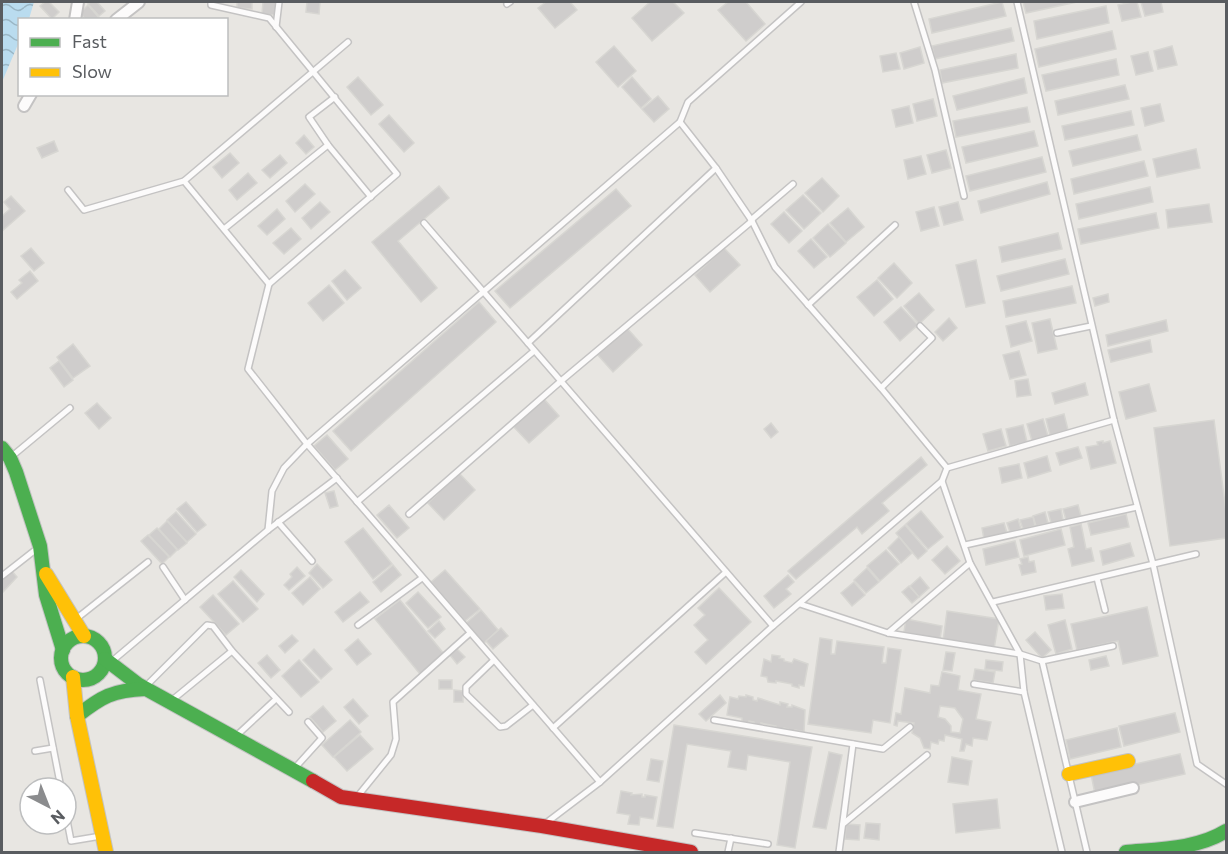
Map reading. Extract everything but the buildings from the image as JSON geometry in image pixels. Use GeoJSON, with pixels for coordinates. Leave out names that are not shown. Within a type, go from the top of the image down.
{"type":"FeatureCollection","features":[{"type":"Feature","properties":{"kind":"street"},"geometry":{"type":"LineString","coordinates":[[75,18],[78,2]]}},
{"type":"Feature","properties":{"kind":"street"},"geometry":{"type":"LineString","coordinates":[[119,18],[140,2]]}},
{"type":"Feature","properties":{"kind":"street"},"geometry":{"type":"LineString","coordinates":[[24,106],[30,96]]}},
{"type":"Feature","properties":{"kind":"street"},"geometry":{"type":"LineString","coordinates":[[6,453],[40,546],[45,572],[46,595],[63,650]]}},
{"type":"Feature","properties":{"kind":"street"},"geometry":{"type":"LineString","coordinates":[[45,572],[84,636],[98,641],[108,661],[145,688],[341,797],[542,826],[691,852]]}},
{"type":"Feature","properties":{"kind":"street"},"geometry":{"type":"LineString","coordinates":[[84,636],[70,641],[63,650],[61,660],[63,667],[73,678],[77,716],[106,852]]}},
{"type":"Feature","properties":{"kind":"street"},"geometry":{"type":"LineString","coordinates":[[73,678],[85,680],[92,678],[108,661]]}},
{"type":"Feature","properties":{"kind":"street"},"geometry":{"type":"LineString","coordinates":[[77,716],[103,695],[118,689],[145,688]]}},
{"type":"Feature","properties":{"kind":"street"},"geometry":{"type":"LineString","coordinates":[[1069,774],[1128,761]]}},
{"type":"Feature","properties":{"kind":"street"},"geometry":{"type":"LineString","coordinates":[[1075,802],[1133,788]]}},
{"type":"Feature","properties":{"kind":"street"},"geometry":{"type":"LineString","coordinates":[[1126,852],[1191,844],[1222,835],[1227,831]]}},
{"type":"Feature","properties":{"kind":"lane"},"geometry":{"type":"LineString","coordinates":[[211,2],[211,5],[269,18],[397,174],[269,284],[248,369],[307,444],[600,782]]}},
{"type":"Feature","properties":{"kind":"lane"},"geometry":{"type":"LineString","coordinates":[[276,27],[279,2]]}},
{"type":"Feature","properties":{"kind":"lane"},"geometry":{"type":"LineString","coordinates":[[268,530],[272,491],[284,468],[307,444],[680,122],[688,102],[801,2]]}},
{"type":"Feature","properties":{"kind":"lane"},"geometry":{"type":"LineString","coordinates":[[914,2],[935,70],[964,196]]}},
{"type":"Feature","properties":{"kind":"lane"},"geometry":{"type":"LineString","coordinates":[[1017,2],[1091,326],[1153,564],[1197,764],[1227,784]]}},
{"type":"Feature","properties":{"kind":"lane"},"geometry":{"type":"LineString","coordinates":[[68,190],[84,210],[184,181],[348,42]]}},
{"type":"Feature","properties":{"kind":"lane"},"geometry":{"type":"LineString","coordinates":[[335,97],[309,117],[328,145],[370,197]]}},
{"type":"Feature","properties":{"kind":"lane"},"geometry":{"type":"LineString","coordinates":[[680,122],[752,220],[775,267],[881,388],[947,468]]}},
{"type":"Feature","properties":{"kind":"lane"},"geometry":{"type":"LineString","coordinates":[[224,229],[328,145]]}},
{"type":"Feature","properties":{"kind":"lane"},"geometry":{"type":"LineString","coordinates":[[528,343],[716,168]]}},
{"type":"Feature","properties":{"kind":"lane"},"geometry":{"type":"LineString","coordinates":[[184,181],[269,284]]}},
{"type":"Feature","properties":{"kind":"lane"},"geometry":{"type":"LineString","coordinates":[[409,514],[561,381],[793,184]]}},
{"type":"Feature","properties":{"kind":"lane"},"geometry":{"type":"LineString","coordinates":[[424,223],[773,626]]}},
{"type":"Feature","properties":{"kind":"lane"},"geometry":{"type":"LineString","coordinates":[[808,305],[895,225]]}},
{"type":"Feature","properties":{"kind":"lane"},"geometry":{"type":"LineString","coordinates":[[881,388],[932,338],[920,326]]}},
{"type":"Feature","properties":{"kind":"lane"},"geometry":{"type":"LineString","coordinates":[[1057,333],[1091,326]]}},
{"type":"Feature","properties":{"kind":"lane"},"geometry":{"type":"LineString","coordinates":[[357,501],[534,351]]}},
{"type":"Feature","properties":{"kind":"lane"},"geometry":{"type":"LineString","coordinates":[[6,453],[70,408]]}},
{"type":"Feature","properties":{"kind":"lane"},"geometry":{"type":"LineString","coordinates":[[947,468],[1114,420]]}},
{"type":"Feature","properties":{"kind":"lane"},"geometry":{"type":"LineString","coordinates":[[542,826],[600,782],[773,626],[942,481],[947,468]]}},
{"type":"Feature","properties":{"kind":"lane"},"geometry":{"type":"LineString","coordinates":[[108,661],[278,522],[337,478]]}},
{"type":"Feature","properties":{"kind":"lane"},"geometry":{"type":"LineString","coordinates":[[942,481],[970,563],[1020,654],[1024,692],[1062,852]]}},
{"type":"Feature","properties":{"kind":"lane"},"geometry":{"type":"LineString","coordinates":[[965,545],[1137,507]]}},
{"type":"Feature","properties":{"kind":"lane"},"geometry":{"type":"LineString","coordinates":[[278,522],[312,561]]}},
{"type":"Feature","properties":{"kind":"lane"},"geometry":{"type":"LineString","coordinates":[[2,576],[40,546]]}},
{"type":"Feature","properties":{"kind":"lane"},"geometry":{"type":"LineString","coordinates":[[993,602],[1196,554]]}},
{"type":"Feature","properties":{"kind":"lane"},"geometry":{"type":"LineString","coordinates":[[74,620],[148,562]]}},
{"type":"Feature","properties":{"kind":"lane"},"geometry":{"type":"LineString","coordinates":[[888,633],[970,563]]}},
{"type":"Feature","properties":{"kind":"lane"},"geometry":{"type":"LineString","coordinates":[[163,567],[185,600]]}},
{"type":"Feature","properties":{"kind":"lane"},"geometry":{"type":"LineString","coordinates":[[553,728],[726,572]]}},
{"type":"Feature","properties":{"kind":"lane"},"geometry":{"type":"LineString","coordinates":[[358,625],[422,578]]}},
{"type":"Feature","properties":{"kind":"lane"},"geometry":{"type":"LineString","coordinates":[[1097,578],[1105,610]]}},
{"type":"Feature","properties":{"kind":"lane"},"geometry":{"type":"LineString","coordinates":[[800,604],[888,633],[1020,654],[1042,661],[1113,646]]}},
{"type":"Feature","properties":{"kind":"lane"},"geometry":{"type":"LineString","coordinates":[[145,688],[207,625],[213,626],[232,651],[289,712]]}},
{"type":"Feature","properties":{"kind":"lane"},"geometry":{"type":"LineString","coordinates":[[355,799],[391,755],[396,739],[393,702],[470,633]]}},
{"type":"Feature","properties":{"kind":"lane"},"geometry":{"type":"LineString","coordinates":[[170,702],[232,651]]}},
{"type":"Feature","properties":{"kind":"lane"},"geometry":{"type":"LineString","coordinates":[[494,660],[466,687],[466,694],[500,727],[506,726],[533,705]]}},
{"type":"Feature","properties":{"kind":"lane"},"geometry":{"type":"LineString","coordinates":[[1042,661],[1088,852]]}},
{"type":"Feature","properties":{"kind":"lane"},"geometry":{"type":"LineString","coordinates":[[40,680],[59,776]]}},
{"type":"Feature","properties":{"kind":"lane"},"geometry":{"type":"LineString","coordinates":[[974,684],[1024,692]]}},
{"type":"Feature","properties":{"kind":"lane"},"geometry":{"type":"LineString","coordinates":[[234,738],[276,699]]}},
{"type":"Feature","properties":{"kind":"lane"},"geometry":{"type":"LineString","coordinates":[[714,720],[883,749],[910,728]]}},
{"type":"Feature","properties":{"kind":"lane"},"geometry":{"type":"LineString","coordinates":[[292,770],[322,738],[308,722]]}},
{"type":"Feature","properties":{"kind":"lane"},"geometry":{"type":"LineString","coordinates":[[839,852],[853,744]]}},
{"type":"Feature","properties":{"kind":"lane"},"geometry":{"type":"LineString","coordinates":[[35,751],[53,748]]}},
{"type":"Feature","properties":{"kind":"lane"},"geometry":{"type":"LineString","coordinates":[[843,824],[927,754]]}},
{"type":"Feature","properties":{"kind":"lane"},"geometry":{"type":"LineString","coordinates":[[695,833],[768,844]]}},
{"type":"Feature","properties":{"kind":"lane"},"geometry":{"type":"LineString","coordinates":[[70,836],[71,840],[102,835]]}},
{"type":"Feature","properties":{"kind":"lane"},"geometry":{"type":"LineString","coordinates":[[728,852],[731,838]]}},
{"type":"Feature","properties":{"kind":"water"},"geometry":{"type":"Polygon","coordinates":[[[2,2],[34,2],[29,18],[18,18],[18,44],[2,82],[2,2]]]}},
{"type":"Feature","properties":{"kind":"traffic: fast"},"geometry":{"type":"LineString","coordinates":[[2,448],[10,458],[16,472],[40,546],[46,595],[63,650]]}},
{"type":"Feature","properties":{"kind":"traffic: fast"},"geometry":{"type":"LineString","coordinates":[[83,636],[98,643],[105,658],[98,673],[83,680],[68,673],[61,658],[68,643],[83,636]]}},
{"type":"Feature","properties":{"kind":"traffic: fast"},"geometry":{"type":"LineString","coordinates":[[105,659],[139,685],[313,781]]}},
{"type":"Feature","properties":{"kind":"traffic: fast"},"geometry":{"type":"LineString","coordinates":[[77,716],[108,696],[124,691],[145,689]]}},
{"type":"Feature","properties":{"kind":"traffic: fast"},"geometry":{"type":"LineString","coordinates":[[1126,852],[1190,845],[1226,831]]}},
{"type":"Feature","properties":{"kind":"traffic: slow"},"geometry":{"type":"LineString","coordinates":[[46,574],[84,636]]}},
{"type":"Feature","properties":{"kind":"traffic: slow"},"geometry":{"type":"LineString","coordinates":[[73,677],[77,716],[106,852]]}},
{"type":"Feature","properties":{"kind":"traffic: slow"},"geometry":{"type":"LineString","coordinates":[[1069,774],[1128,761]]}},
{"type":"Feature","properties":{"kind":"traffic: jam"},"geometry":{"type":"LineString","coordinates":[[313,781],[341,797],[542,826],[691,852]]}}]}
